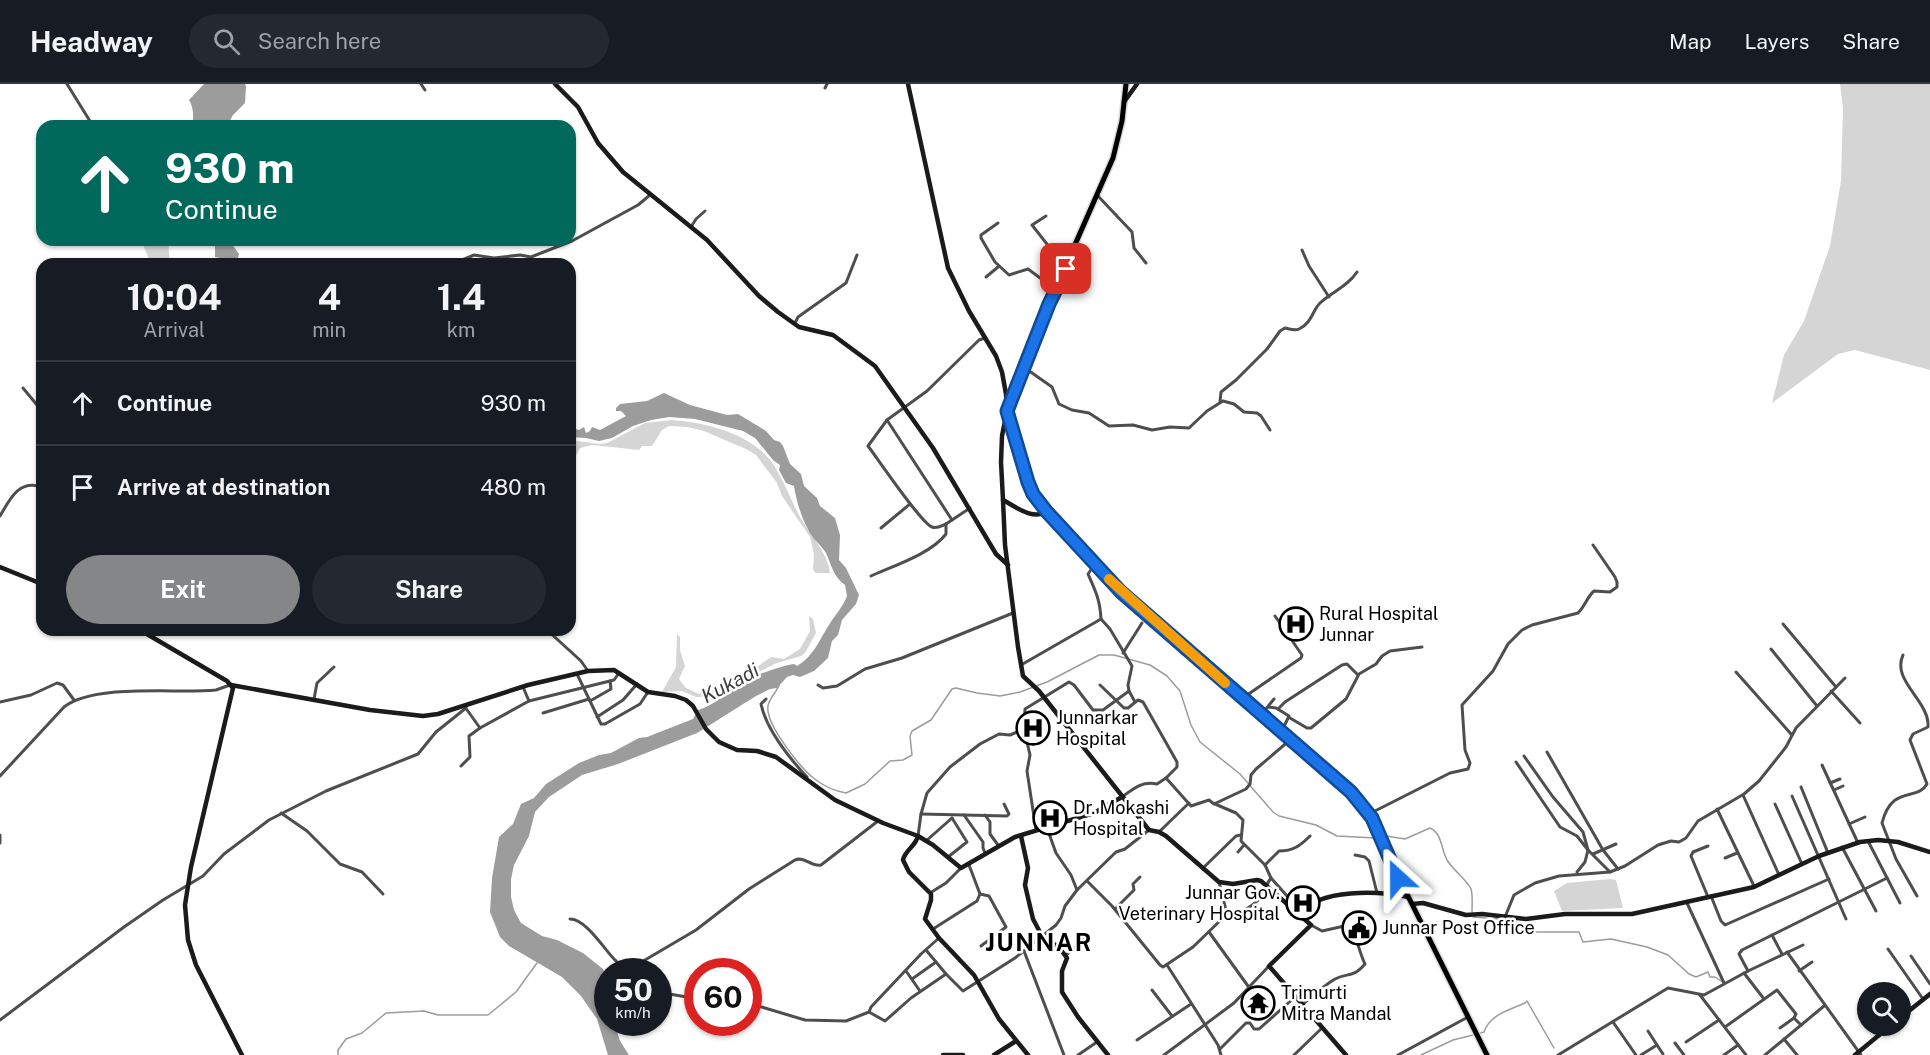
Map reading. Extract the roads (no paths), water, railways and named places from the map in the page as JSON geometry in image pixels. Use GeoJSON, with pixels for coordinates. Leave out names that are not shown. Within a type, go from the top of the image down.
{"type":"FeatureCollection","features":[{"type":"Feature","properties":{"kind":"main road"},"geometry":{"type":"LineString","coordinates":[[1126,84],[1113,158],[1007,411],[1028,482],[1033,494],[1047,512],[1121,592],[1351,792],[1369,814],[1487,1055]]}},
{"type":"Feature","properties":{"kind":"street"},"geometry":{"type":"LineString","coordinates":[[67,84],[89,120]]}},
{"type":"Feature","properties":{"kind":"street"},"geometry":{"type":"LineString","coordinates":[[421,84],[425,90]]}},
{"type":"Feature","properties":{"kind":"street"},"geometry":{"type":"LineString","coordinates":[[555,84],[578,107],[604,152],[623,172],[718,251],[759,296],[794,324],[832,335],[875,366],[933,448],[996,554],[1008,565]]}},
{"type":"Feature","properties":{"kind":"street"},"geometry":{"type":"LineString","coordinates":[[908,84],[948,268],[1000,364],[1006,394],[1007,411],[1000,462],[1013,613],[1023,676],[1045,698],[1149,831]]}},
{"type":"Feature","properties":{"kind":"street"},"geometry":{"type":"LineString","coordinates":[[1124,102],[1137,84]]}},
{"type":"Feature","properties":{"kind":"street"},"geometry":{"type":"LineString","coordinates":[[576,239],[638,205],[650,195]]}},
{"type":"Feature","properties":{"kind":"street"},"geometry":{"type":"LineString","coordinates":[[1098,196],[1132,232],[1134,248],[1146,263]]}},
{"type":"Feature","properties":{"kind":"street"},"geometry":{"type":"LineString","coordinates":[[691,227],[705,211]]}},
{"type":"Feature","properties":{"kind":"street"},"geometry":{"type":"LineString","coordinates":[[1046,216],[1032,225],[1066,269]]}},
{"type":"Feature","properties":{"kind":"street"},"geometry":{"type":"LineString","coordinates":[[998,223],[981,235],[981,238],[999,266],[1009,276],[1028,268],[1056,290]]}},
{"type":"Feature","properties":{"kind":"street"},"geometry":{"type":"LineString","coordinates":[[467,258],[474,255],[494,258],[520,255],[531,257],[559,246]]}},
{"type":"Feature","properties":{"kind":"street"},"geometry":{"type":"LineString","coordinates":[[1302,250],[1308,266],[1329,297]]}},
{"type":"Feature","properties":{"kind":"street"},"geometry":{"type":"LineString","coordinates":[[1043,258],[1053,253]]}},
{"type":"Feature","properties":{"kind":"street"},"geometry":{"type":"LineString","coordinates":[[794,324],[798,317],[846,283],[857,255]]}},
{"type":"Feature","properties":{"kind":"street"},"geometry":{"type":"LineString","coordinates":[[986,277],[999,266]]}},
{"type":"Feature","properties":{"kind":"street"},"geometry":{"type":"LineString","coordinates":[[1220,402],[1221,392],[1267,349],[1280,331],[1285,328],[1299,329],[1312,317],[1318,304],[1350,282],[1357,272]]}},
{"type":"Feature","properties":{"kind":"street"},"geometry":{"type":"LineString","coordinates":[[970,508],[946,524],[937,528],[930,526],[910,504],[868,446],[887,420],[927,391],[979,340],[985,338]]}},
{"type":"Feature","properties":{"kind":"street"},"geometry":{"type":"LineString","coordinates":[[1024,368],[1052,387],[1059,405],[1089,413],[1109,426],[1133,425],[1152,430],[1170,427],[1189,428],[1220,402],[1230,402],[1244,412],[1257,413],[1270,430]]}},
{"type":"Feature","properties":{"kind":"street"},"geometry":{"type":"LineString","coordinates":[[23,388],[36,404]]}},
{"type":"Feature","properties":{"kind":"street"},"geometry":{"type":"LineString","coordinates":[[887,420],[952,520]]}},
{"type":"Feature","properties":{"kind":"street"},"geometry":{"type":"LineString","coordinates":[[0,516],[20,488],[36,484]]}},
{"type":"Feature","properties":{"kind":"street"},"geometry":{"type":"LineString","coordinates":[[1003,500],[1028,513],[1042,515],[1047,512]]}},
{"type":"Feature","properties":{"kind":"street"},"geometry":{"type":"LineString","coordinates":[[881,528],[910,504]]}},
{"type":"Feature","properties":{"kind":"street"},"geometry":{"type":"LineString","coordinates":[[870,576],[896,566],[940,541],[946,534],[946,524]]}},
{"type":"Feature","properties":{"kind":"street"},"geometry":{"type":"LineString","coordinates":[[1369,814],[1450,773],[1468,769],[1470,763],[1465,750],[1462,705],[1497,666],[1508,644],[1522,630],[1578,613],[1588,596],[1594,591],[1610,592],[1617,588],[1615,577],[1593,545]]}},
{"type":"Feature","properties":{"kind":"street"},"geometry":{"type":"LineString","coordinates":[[1095,564],[1088,574],[1099,596],[1101,620],[1110,629],[1128,660],[1132,670],[1128,685],[1129,691],[1136,702]]}},
{"type":"Feature","properties":{"kind":"street"},"geometry":{"type":"LineString","coordinates":[[0,567],[36,582]]}},
{"type":"Feature","properties":{"kind":"street"},"geometry":{"type":"LineString","coordinates":[[818,685],[823,688],[837,686],[865,669],[902,658],[1013,613]]}},
{"type":"Feature","properties":{"kind":"street"},"geometry":{"type":"LineString","coordinates":[[1243,699],[1301,658],[1302,655],[1298,648],[1275,616]]}},
{"type":"Feature","properties":{"kind":"street"},"geometry":{"type":"LineString","coordinates":[[1021,666],[1101,620]]}},
{"type":"Feature","properties":{"kind":"street"},"geometry":{"type":"LineString","coordinates":[[1122,653],[1142,624]]}},
{"type":"Feature","properties":{"kind":"street"},"geometry":{"type":"LineString","coordinates":[[1784,624],[1836,687]]}},
{"type":"Feature","properties":{"kind":"street"},"geometry":{"type":"LineString","coordinates":[[150,636],[231,685],[370,710],[423,716],[465,707],[523,687],[588,671],[611,670],[648,692],[681,697],[693,706],[706,729],[719,742],[737,750],[758,751],[776,757],[835,800],[918,836],[948,856],[961,868]]}},
{"type":"Feature","properties":{"kind":"street"},"geometry":{"type":"LineString","coordinates":[[554,636],[581,661],[588,671]]}},
{"type":"Feature","properties":{"kind":"street"},"geometry":{"type":"LineString","coordinates":[[1268,707],[1278,709],[1307,728],[1311,728],[1346,699],[1358,675],[1376,664],[1386,653],[1422,647]]}},
{"type":"Feature","properties":{"kind":"street"},"geometry":{"type":"LineString","coordinates":[[1772,649],[1818,706]]}},
{"type":"Feature","properties":{"kind":"street"},"geometry":{"type":"LineString","coordinates":[[1902,655],[1900,662],[1902,672],[1922,704],[1930,725],[1913,734],[1910,740],[1928,784],[1922,790],[1897,797],[1888,807],[1882,823],[1896,860],[1917,896]]}},
{"type":"Feature","properties":{"kind":"street"},"geometry":{"type":"LineString","coordinates":[[1278,709],[1285,702],[1342,665],[1347,664],[1358,675]]}},
{"type":"Feature","properties":{"kind":"street"},"geometry":{"type":"LineString","coordinates":[[314,699],[317,683],[334,667]]}},
{"type":"Feature","properties":{"kind":"street"},"geometry":{"type":"LineString","coordinates":[[1736,672],[1791,734]]}},
{"type":"Feature","properties":{"kind":"street"},"geometry":{"type":"LineString","coordinates":[[461,766],[470,757],[469,736],[480,728],[529,701],[614,680],[619,673]]}},
{"type":"Feature","properties":{"kind":"street"},"geometry":{"type":"LineString","coordinates":[[578,674],[601,724],[605,724],[640,704],[648,692]]}},
{"type":"Feature","properties":{"kind":"street"},"geometry":{"type":"LineString","coordinates":[[1505,917],[1514,895],[1545,879],[1610,872],[1658,845],[1683,840],[1698,821],[1742,795],[1769,769],[1786,747],[1791,734],[1845,678]]}},
{"type":"Feature","properties":{"kind":"street"},"geometry":{"type":"LineString","coordinates":[[543,713],[589,700],[611,689],[610,681]]}},
{"type":"Feature","properties":{"kind":"street"},"geometry":{"type":"LineString","coordinates":[[1036,830],[1027,771],[1030,755],[1024,729],[1025,709],[1069,682],[1074,685],[1093,710],[1103,710],[1129,691]]}},
{"type":"Feature","properties":{"kind":"street"},"geometry":{"type":"LineString","coordinates":[[0,702],[31,695],[57,683],[63,685],[74,700]]}},
{"type":"Feature","properties":{"kind":"street"},"geometry":{"type":"LineString","coordinates":[[597,717],[623,700],[637,684]]}},
{"type":"Feature","properties":{"kind":"street"},"geometry":{"type":"LineString","coordinates":[[0,777],[64,707],[74,700],[86,696],[108,694],[216,690],[231,685]]}},
{"type":"Feature","properties":{"kind":"street"},"geometry":{"type":"LineString","coordinates":[[231,685],[234,693],[187,886],[186,922],[188,940],[196,964],[242,1055]]}},
{"type":"Feature","properties":{"kind":"street"},"geometry":{"type":"LineString","coordinates":[[930,893],[946,883],[961,868],[999,846],[1036,830],[1094,813],[1139,785],[1148,782],[1157,784],[1177,767],[1177,762],[1143,702],[1136,702],[1126,708],[1100,685]]}},
{"type":"Feature","properties":{"kind":"street"},"geometry":{"type":"LineString","coordinates":[[523,687],[529,701]]}},
{"type":"Feature","properties":{"kind":"street"},"geometry":{"type":"LineString","coordinates":[[1831,691],[1860,723]]}},
{"type":"Feature","properties":{"kind":"street"},"geometry":{"type":"LineString","coordinates":[[766,699],[761,704],[768,724],[798,768],[812,783]]}},
{"type":"Feature","properties":{"kind":"street"},"geometry":{"type":"LineString","coordinates":[[1261,716],[1274,699]]}},
{"type":"Feature","properties":{"kind":"street"},"geometry":{"type":"LineString","coordinates":[[465,707],[480,728]]}},
{"type":"Feature","properties":{"kind":"street"},"geometry":{"type":"LineString","coordinates":[[0,1020],[124,927],[203,876],[224,854],[282,813],[326,791],[418,754],[436,732],[465,707]]}},
{"type":"Feature","properties":{"kind":"street"},"geometry":{"type":"LineString","coordinates":[[1281,733],[1290,717]]}},
{"type":"Feature","properties":{"kind":"street"},"geometry":{"type":"LineString","coordinates":[[1024,729],[1011,735],[999,734],[962,756],[950,767],[927,793],[918,836],[903,860],[909,872],[930,893],[932,898],[925,919],[932,930],[977,982],[999,1019],[1028,1055]]}},
{"type":"Feature","properties":{"kind":"street"},"geometry":{"type":"LineString","coordinates":[[1214,804],[1246,789],[1250,785],[1251,775],[1256,768],[1290,740]]}},
{"type":"Feature","properties":{"kind":"street"},"geometry":{"type":"LineString","coordinates":[[1547,752],[1602,850],[1618,869]]}},
{"type":"Feature","properties":{"kind":"street"},"geometry":{"type":"LineString","coordinates":[[1524,756],[1553,797],[1583,832],[1588,850],[1585,862],[1576,874]]}},
{"type":"Feature","properties":{"kind":"street"},"geometry":{"type":"LineString","coordinates":[[1516,762],[1560,827],[1577,836],[1610,872]]}},
{"type":"Feature","properties":{"kind":"street"},"geometry":{"type":"LineString","coordinates":[[1822,765],[1858,843]]}},
{"type":"Feature","properties":{"kind":"street"},"geometry":{"type":"LineString","coordinates":[[1166,778],[1194,806],[1209,800],[1240,816],[1244,823],[1241,836],[1244,845],[1265,865],[1272,878],[1288,897],[1290,907]]}},
{"type":"Feature","properties":{"kind":"street"},"geometry":{"type":"LineString","coordinates":[[1830,783],[1840,779]]}},
{"type":"Feature","properties":{"kind":"street"},"geometry":{"type":"LineString","coordinates":[[1834,790],[1843,786]]}},
{"type":"Feature","properties":{"kind":"street"},"geometry":{"type":"LineString","coordinates":[[1801,788],[1828,853]]}},
{"type":"Feature","properties":{"kind":"street"},"geometry":{"type":"LineString","coordinates":[[1742,795],[1779,875]]}},
{"type":"Feature","properties":{"kind":"street"},"geometry":{"type":"LineString","coordinates":[[1792,796],[1846,919]]}},
{"type":"Feature","properties":{"kind":"street"},"geometry":{"type":"LineString","coordinates":[[1159,832],[1189,803]]}},
{"type":"Feature","properties":{"kind":"street"},"geometry":{"type":"LineString","coordinates":[[921,814],[1009,815],[1004,804]]}},
{"type":"Feature","properties":{"kind":"street"},"geometry":{"type":"LineString","coordinates":[[1775,804],[1802,864]]}},
{"type":"Feature","properties":{"kind":"street"},"geometry":{"type":"LineString","coordinates":[[1717,809],[1754,886]]}},
{"type":"Feature","properties":{"kind":"street"},"geometry":{"type":"LineString","coordinates":[[282,813],[321,843],[340,864],[362,872],[383,894]]}},
{"type":"Feature","properties":{"kind":"street"},"geometry":{"type":"LineString","coordinates":[[926,841],[957,813]]}},
{"type":"Feature","properties":{"kind":"street"},"geometry":{"type":"LineString","coordinates":[[964,815],[983,842],[986,855]]}},
{"type":"Feature","properties":{"kind":"street"},"geometry":{"type":"LineString","coordinates":[[985,815],[990,822],[990,834],[999,846]]}},
{"type":"Feature","properties":{"kind":"street"},"geometry":{"type":"LineString","coordinates":[[1849,824],[1865,817]]}},
{"type":"Feature","properties":{"kind":"street"},"geometry":{"type":"LineString","coordinates":[[948,856],[967,842],[952,818]]}},
{"type":"Feature","properties":{"kind":"street"},"geometry":{"type":"LineString","coordinates":[[650,958],[696,930],[749,889],[795,860],[801,859],[816,866],[820,865],[879,821]]}},
{"type":"Feature","properties":{"kind":"street"},"geometry":{"type":"LineString","coordinates":[[1047,828],[1056,853],[1071,875],[1077,890]]}},
{"type":"Feature","properties":{"kind":"street"},"geometry":{"type":"LineString","coordinates":[[926,950],[960,991],[1024,951],[1059,921],[1065,906],[1077,890],[1116,852],[1125,849],[1149,831],[1159,832],[1219,882],[1233,884],[1257,880],[1311,925],[1322,930],[1349,925],[1354,931],[1365,964],[1353,975],[1339,977],[1332,981],[1303,1004]]}},
{"type":"Feature","properties":{"kind":"street"},"geometry":{"type":"LineString","coordinates":[[0,835],[0,843]]}},
{"type":"Feature","properties":{"kind":"street"},"geometry":{"type":"LineString","coordinates":[[1021,836],[1028,868],[1025,885],[1033,919],[1042,936],[1058,946],[1065,956],[1067,960],[1062,970],[1062,992],[1078,1017],[1108,1055]]}},
{"type":"Feature","properties":{"kind":"street"},"geometry":{"type":"LineString","coordinates":[[1203,868],[1236,836],[1241,836]]}},
{"type":"Feature","properties":{"kind":"street"},"geometry":{"type":"LineString","coordinates":[[1265,865],[1279,851],[1286,852],[1296,848],[1310,836]]}},
{"type":"Feature","properties":{"kind":"street"},"geometry":{"type":"LineString","coordinates":[[1868,841],[1900,903]]}},
{"type":"Feature","properties":{"kind":"street"},"geometry":{"type":"LineString","coordinates":[[1412,904],[1424,903],[1466,915],[1482,914],[1529,919],[1565,914],[1632,914],[1754,886],[1819,856],[1858,843],[1898,842],[1930,852]]}},
{"type":"Feature","properties":{"kind":"street"},"geometry":{"type":"LineString","coordinates":[[1593,854],[1616,844]]}},
{"type":"Feature","properties":{"kind":"street"},"geometry":{"type":"LineString","coordinates":[[1238,852],[1244,845]]}},
{"type":"Feature","properties":{"kind":"street"},"geometry":{"type":"LineString","coordinates":[[1708,846],[1693,852],[1691,856],[1721,921],[1725,925],[1829,879]]}},
{"type":"Feature","properties":{"kind":"street"},"geometry":{"type":"LineString","coordinates":[[1842,847],[1876,911]]}},
{"type":"Feature","properties":{"kind":"street"},"geometry":{"type":"LineString","coordinates":[[1725,858],[1738,853]]}},
{"type":"Feature","properties":{"kind":"street"},"geometry":{"type":"LineString","coordinates":[[1355,855],[1365,857],[1369,861],[1377,894]]}},
{"type":"Feature","properties":{"kind":"street"},"geometry":{"type":"LineString","coordinates":[[932,930],[977,901],[980,894],[969,865]]}},
{"type":"Feature","properties":{"kind":"street"},"geometry":{"type":"LineString","coordinates":[[1115,909],[1134,891],[1133,884],[1140,877]]}},
{"type":"Feature","properties":{"kind":"street"},"geometry":{"type":"LineString","coordinates":[[1087,881],[1115,909],[1160,965],[1167,965],[1209,932],[1227,914],[1238,914],[1247,909],[1263,894],[1272,878]]}},
{"type":"Feature","properties":{"kind":"street"},"geometry":{"type":"LineString","coordinates":[[1764,999],[1746,972],[1740,952],[1887,879]]}},
{"type":"Feature","properties":{"kind":"street"},"geometry":{"type":"LineString","coordinates":[[1219,882],[1227,914]]}},
{"type":"Feature","properties":{"kind":"street"},"geometry":{"type":"LineString","coordinates":[[980,894],[989,896],[1006,927],[981,946]]}},
{"type":"Feature","properties":{"kind":"street"},"geometry":{"type":"LineString","coordinates":[[1299,914],[1313,903],[1335,896],[1377,894],[1408,897]]}},
{"type":"Feature","properties":{"kind":"street"},"geometry":{"type":"LineString","coordinates":[[1687,902],[1724,982]]}},
{"type":"Feature","properties":{"kind":"street"},"geometry":{"type":"LineString","coordinates":[[570,919],[583,924],[612,958]]}},
{"type":"Feature","properties":{"kind":"street"},"geometry":{"type":"LineString","coordinates":[[1164,1055],[1234,1003],[1248,986],[1311,925]]}},
{"type":"Feature","properties":{"kind":"street"},"geometry":{"type":"LineString","coordinates":[[1209,932],[1248,986]]}},
{"type":"Feature","properties":{"kind":"street"},"geometry":{"type":"LineString","coordinates":[[1065,956],[1078,945],[1086,934]]}},
{"type":"Feature","properties":{"kind":"street"},"geometry":{"type":"LineString","coordinates":[[1772,935],[1782,954]]}},
{"type":"Feature","properties":{"kind":"street"},"geometry":{"type":"LineString","coordinates":[[762,1007],[805,1020],[846,1021],[869,1012],[871,1007],[906,970],[939,938]]}},
{"type":"Feature","properties":{"kind":"street"},"geometry":{"type":"LineString","coordinates":[[1558,1055],[1668,988],[1704,995],[1724,982],[1803,945]]}},
{"type":"Feature","properties":{"kind":"street"},"geometry":{"type":"LineString","coordinates":[[1888,949],[1923,999]]}},
{"type":"Feature","properties":{"kind":"street"},"geometry":{"type":"LineString","coordinates":[[1024,951],[1064,1055]]}},
{"type":"Feature","properties":{"kind":"street"},"geometry":{"type":"LineString","coordinates":[[1787,952],[1858,1054],[1879,1036]]}},
{"type":"Feature","properties":{"kind":"street"},"geometry":{"type":"LineString","coordinates":[[1911,956],[1930,984]]}},
{"type":"Feature","properties":{"kind":"street"},"geometry":{"type":"LineString","coordinates":[[912,979],[936,962]]}},
{"type":"Feature","properties":{"kind":"street"},"geometry":{"type":"LineString","coordinates":[[1799,970],[1812,962]]}},
{"type":"Feature","properties":{"kind":"street"},"geometry":{"type":"LineString","coordinates":[[1167,965],[1220,1049],[1221,1055]]}},
{"type":"Feature","properties":{"kind":"street"},"geometry":{"type":"LineString","coordinates":[[1269,966],[1345,1055]]}},
{"type":"Feature","properties":{"kind":"street"},"geometry":{"type":"LineString","coordinates":[[906,970],[920,991]]}},
{"type":"Feature","properties":{"kind":"street"},"geometry":{"type":"LineString","coordinates":[[869,1012],[885,1021],[920,991],[946,974]]}},
{"type":"Feature","properties":{"kind":"street"},"geometry":{"type":"LineString","coordinates":[[1152,990],[1172,1016]]}},
{"type":"Feature","properties":{"kind":"street"},"geometry":{"type":"LineString","coordinates":[[1725,1027],[1775,991],[1779,991],[1796,1014],[1780,1028]]}},
{"type":"Feature","properties":{"kind":"street"},"geometry":{"type":"LineString","coordinates":[[1911,1009],[1930,994]]}},
{"type":"Feature","properties":{"kind":"street"},"geometry":{"type":"LineString","coordinates":[[1700,995],[1746,1055]]}},
{"type":"Feature","properties":{"kind":"street"},"geometry":{"type":"LineString","coordinates":[[1220,1049],[1246,1023],[1248,1022],[1254,1029],[1259,1029],[1296,997]]}},
{"type":"Feature","properties":{"kind":"street"},"geometry":{"type":"LineString","coordinates":[[1137,1040],[1191,1004]]}},
{"type":"Feature","properties":{"kind":"street"},"geometry":{"type":"LineString","coordinates":[[1765,1055],[1824,1005]]}},
{"type":"Feature","properties":{"kind":"street"},"geometry":{"type":"LineString","coordinates":[[1398,1055],[1468,1017]]}},
{"type":"Feature","properties":{"kind":"street"},"geometry":{"type":"LineString","coordinates":[[1794,1018],[1801,1025]]}},
{"type":"Feature","properties":{"kind":"street"},"geometry":{"type":"LineString","coordinates":[[1686,1042],[1719,1020]]}},
{"type":"Feature","properties":{"kind":"street"},"geometry":{"type":"LineString","coordinates":[[1614,1022],[1636,1055]]}},
{"type":"Feature","properties":{"kind":"street"},"geometry":{"type":"LineString","coordinates":[[1294,1055],[1322,1028]]}},
{"type":"Feature","properties":{"kind":"street"},"geometry":{"type":"LineString","coordinates":[[1648,1031],[1663,1054]]}},
{"type":"Feature","properties":{"kind":"street"},"geometry":{"type":"LineString","coordinates":[[1784,1039],[1797,1055]]}},
{"type":"Feature","properties":{"kind":"street"},"geometry":{"type":"LineString","coordinates":[[994,1055],[1016,1041]]}},
{"type":"Feature","properties":{"kind":"street"},"geometry":{"type":"LineString","coordinates":[[1078,1055],[1097,1042]]}},
{"type":"Feature","properties":{"kind":"street"},"geometry":{"type":"LineString","coordinates":[[1675,1043],[1684,1055]]}},
{"type":"Feature","properties":{"kind":"street"},"geometry":{"type":"LineString","coordinates":[[1724,1055],[1738,1045]]}},
{"type":"Feature","properties":{"kind":"street"},"geometry":{"type":"LineString","coordinates":[[1641,1055],[1657,1046]]}},
{"type":"Feature","properties":{"kind":"street"},"geometry":{"type":"LineString","coordinates":[[943,1055],[949,1053],[963,1055]]}},
{"type":"Feature","properties":{"kind":"waterway"},"geometry":{"type":"LineString","coordinates":[[779,685],[768,706],[772,724],[778,734],[793,756],[816,780],[846,793],[865,784],[890,761],[903,760],[912,755],[910,736],[912,731],[931,720],[952,689],[1000,696],[1020,692],[1047,682],[1099,655],[1114,655],[1150,665],[1167,676],[1180,691],[1191,725],[1200,742],[1240,774],[1273,812],[1279,816],[1316,825],[1337,836],[1375,838]]}},
{"type":"Feature","properties":{"kind":"waterway"},"geometry":{"type":"LineString","coordinates":[[1386,836],[1405,839],[1430,828],[1434,830],[1439,837],[1447,860],[1471,889],[1472,912]]}},
{"type":"Feature","properties":{"kind":"waterway"},"geometry":{"type":"LineString","coordinates":[[1473,917],[1512,920],[1535,932],[1579,932],[1583,942],[1611,939],[1647,947],[1668,955],[1689,974],[1696,977],[1708,972],[1710,977],[1721,981]]}},
{"type":"Feature","properties":{"kind":"waterway"},"geometry":{"type":"LineString","coordinates":[[338,1055],[338,1050],[346,1039],[362,1033],[386,1013],[424,1011],[438,1015],[488,1015],[516,992],[537,963]]}},
{"type":"Feature","properties":{"kind":"waterway"},"geometry":{"type":"LineString","coordinates":[[1480,1033],[1484,1032],[1496,1017],[1527,1001],[1554,1048]]}},
{"type":"Feature","properties":{"kind":"waterway"},"geometry":{"type":"LineString","coordinates":[[1421,1055],[1453,1040],[1473,1035]]}},
{"type":"Feature","properties":{"kind":"place","name":"Rural Hospital Junnar"},"geometry":{"type":"Point","coordinates":[1296,624]}},
{"type":"Feature","properties":{"kind":"place","name":"Junnarkar Hospital"},"geometry":{"type":"Point","coordinates":[1033,728]}},
{"type":"Feature","properties":{"kind":"place","name":"Dr. Mokashi Hospital"},"geometry":{"type":"Point","coordinates":[1050,818]}},
{"type":"Feature","properties":{"kind":"place","name":"Junnar Gov. Veterinary Hospital"},"geometry":{"type":"Point","coordinates":[1303,903]}},
{"type":"Feature","properties":{"kind":"place","name":"Junnar Post Office"},"geometry":{"type":"Point","coordinates":[1359,928]}},
{"type":"Feature","properties":{"kind":"place","name":"Trimurti Mitra Mandal"},"geometry":{"type":"Point","coordinates":[1258,1003]}},
{"type":"Feature","properties":{"kind":"district","name":"JUNNAR"},"geometry":{"type":"Point","coordinates":[1039,943]}},
{"type":"Feature","properties":{"kind":"water label","name":"Kukadi"},"geometry":{"type":"Point","coordinates":[730,683]}}]}
